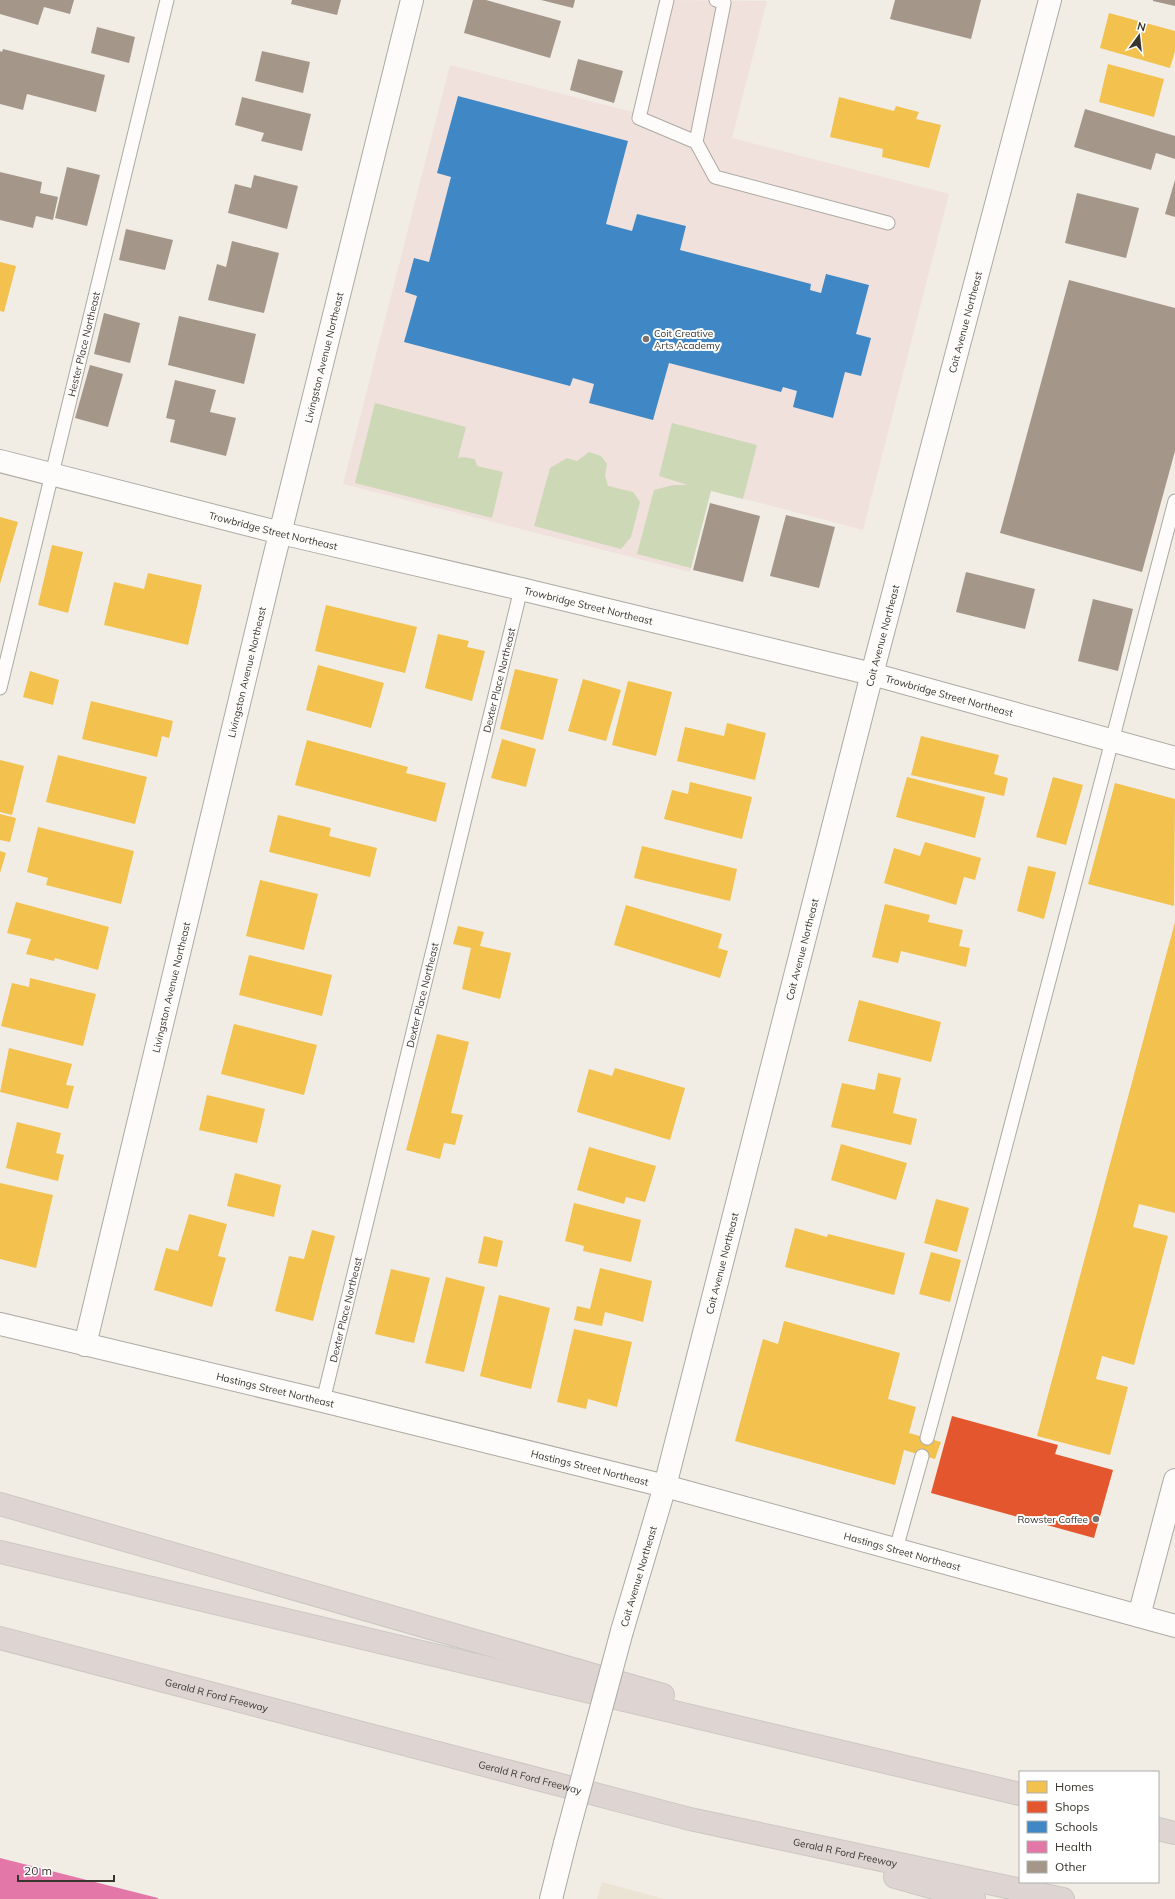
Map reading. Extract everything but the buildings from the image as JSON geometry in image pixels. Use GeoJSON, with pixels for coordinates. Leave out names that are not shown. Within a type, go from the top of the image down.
{"type":"FeatureCollection","features":[{"type":"Feature","properties":{"kind":"highway"},"geometry":{"type":"LineString","coordinates":[[0,1504],[949,1777]]}},
{"type":"Feature","properties":{"kind":"highway"},"geometry":{"type":"LineString","coordinates":[[0,1552],[1019,1794]]}},
{"type":"Feature","properties":{"kind":"highway","name":"Gerald R Ford Freeway"},"geometry":{"type":"LineString","coordinates":[[0,1638],[690,1819],[1063,1899]]}},
{"type":"Feature","properties":{"kind":"highway"},"geometry":{"type":"LineString","coordinates":[[690,1819],[974,1899]]}},
{"type":"Feature","properties":{"kind":"highway"},"geometry":{"type":"LineString","coordinates":[[1159,1829],[1175,1833]]}},
{"type":"Feature","properties":{"kind":"street","name":"Livingston Avenue Northeast"},"geometry":{"type":"LineString","coordinates":[[85,1344],[281,533],[412,0]]}},
{"type":"Feature","properties":{"kind":"street","name":"Coit Avenue Northeast"},"geometry":{"type":"LineString","coordinates":[[551,1899],[622,1630],[665,1486],[872,674],[1050,0]]}},
{"type":"Feature","properties":{"kind":"street","name":"Trowbridge Street Northeast"},"geometry":{"type":"LineString","coordinates":[[0,461],[281,533],[521,589],[872,674],[1175,758]]}},
{"type":"Feature","properties":{"kind":"street","name":"Hastings Street Northeast"},"geometry":{"type":"LineString","coordinates":[[0,1324],[323,1401],[665,1486],[1175,1626]]}},
{"type":"Feature","properties":{"kind":"street"},"geometry":{"type":"LineString","coordinates":[[1139,1616],[1175,1480]]}},
{"type":"Feature","properties":{"kind":"lane","name":"Hester Place Northeast"},"geometry":{"type":"LineString","coordinates":[[0,688],[167,0]]}},
{"type":"Feature","properties":{"kind":"lane"},"geometry":{"type":"LineString","coordinates":[[667,0],[639,118],[696,142],[715,177],[888,223]]}},
{"type":"Feature","properties":{"kind":"lane"},"geometry":{"type":"LineString","coordinates":[[696,142],[724,3],[716,0]]}},
{"type":"Feature","properties":{"kind":"lane"},"geometry":{"type":"LineString","coordinates":[[927,1438],[984,1228],[1175,501]]}},
{"type":"Feature","properties":{"kind":"lane","name":"Dexter Place Northeast"},"geometry":{"type":"LineString","coordinates":[[323,1401],[521,589]]}},
{"type":"Feature","properties":{"kind":"lane"},"geometry":{"type":"LineString","coordinates":[[896,1549],[922,1456]]}},
{"type":"Feature","properties":{"kind":"shaded area","name":"Coit Creative Arts Academy"},"geometry":{"type":"Polygon","coordinates":[[[666,0],[767,1],[732,138],[949,194],[863,530],[711,490],[690,572],[343,484],[450,65],[637,113],[666,0]]]}},
{"type":"Feature","properties":{"kind":"shaded area"},"geometry":{"type":"Polygon","coordinates":[[[602,1882],[664,1899],[597,1899],[602,1882]]]}},
{"type":"Feature","properties":{"kind":"green space"},"geometry":{"type":"Polygon","coordinates":[[[375,403],[466,427],[458,458],[463,457],[475,459],[477,466],[503,472],[492,518],[355,483],[375,403]]]}},
{"type":"Feature","properties":{"kind":"green space"},"geometry":{"type":"Polygon","coordinates":[[[672,423],[757,445],[743,499],[711,491],[691,568],[637,554],[654,490],[673,485],[688,485],[659,476],[672,423]]]}},
{"type":"Feature","properties":{"kind":"green space"},"geometry":{"type":"Polygon","coordinates":[[[589,452],[601,456],[607,464],[605,476],[608,486],[633,492],[640,502],[631,537],[621,549],[534,526],[550,468],[567,458],[577,461],[589,452]]]}},
{"type":"Feature","properties":{"kind":"place","name":"Coit Creative Arts Academy"},"geometry":{"type":"Point","coordinates":[646,339]}},
{"type":"Feature","properties":{"kind":"place","name":"Rowster Coffee"},"geometry":{"type":"Point","coordinates":[1096,1519]}}]}
